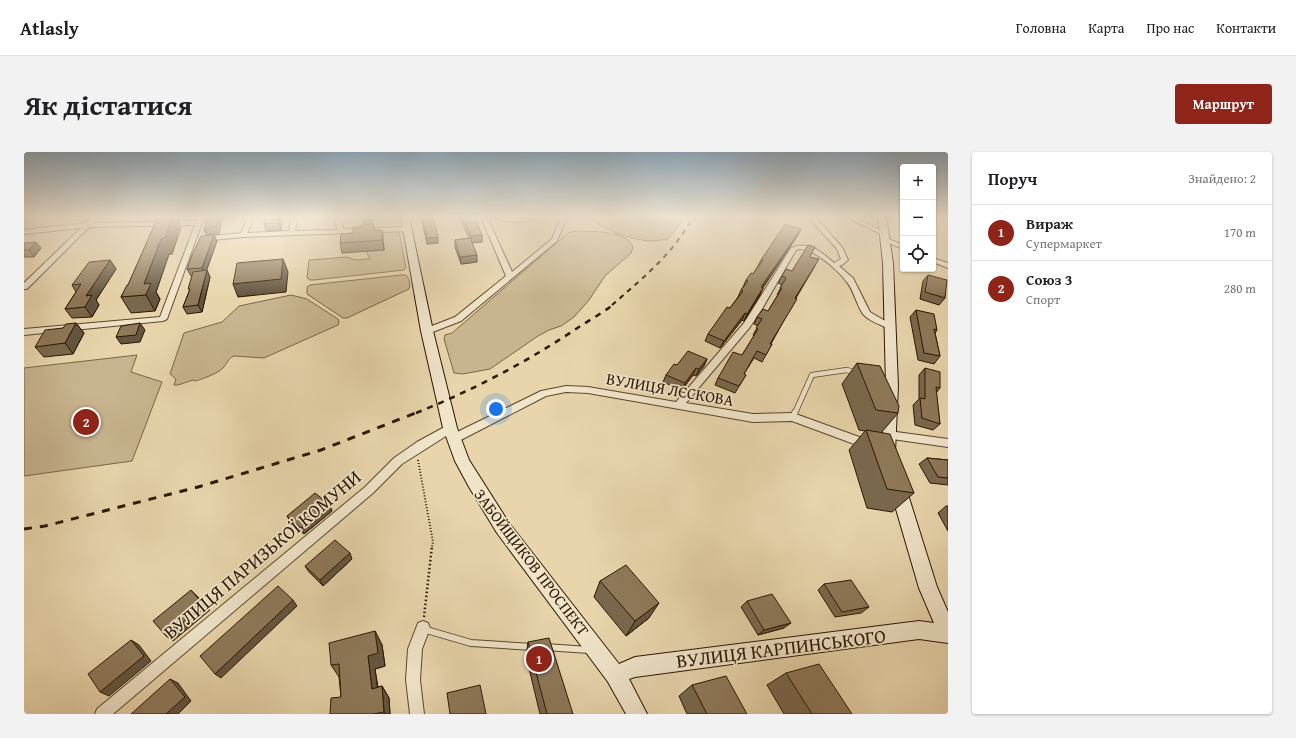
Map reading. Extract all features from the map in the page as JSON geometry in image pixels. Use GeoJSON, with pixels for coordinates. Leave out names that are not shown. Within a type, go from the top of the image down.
{"type":"FeatureCollection","features":[{"type":"Feature","properties":{"kind":"street"},"geometry":{"type":"LineString","coordinates":[[24,287],[68,243]]}},
{"type":"Feature","properties":{"kind":"street"},"geometry":{"type":"LineString","coordinates":[[24,332],[163,319],[191,243]]}},
{"type":"Feature","properties":{"kind":"street","name":"ЗАБОЙЩИКОВ ПРОСПЕКТ"},"geometry":{"type":"LineString","coordinates":[[410,243],[427,331],[452,434],[462,460],[503,528],[598,650],[615,675],[637,714]]}},
{"type":"Feature","properties":{"kind":"street"},"geometry":{"type":"LineString","coordinates":[[496,243],[510,276]]}},
{"type":"Feature","properties":{"kind":"street"},"geometry":{"type":"LineString","coordinates":[[427,331],[458,319],[551,243]]}},
{"type":"Feature","properties":{"kind":"street"},"geometry":{"type":"LineString","coordinates":[[833,265],[837,265],[845,260],[845,257],[835,243]]}},
{"type":"Feature","properties":{"kind":"street"},"geometry":{"type":"LineString","coordinates":[[885,243],[888,263],[890,326],[888,384],[890,461],[928,588],[948,634]]}},
{"type":"Feature","properties":{"kind":"street"},"geometry":{"type":"LineString","coordinates":[[679,406],[758,309],[768,288],[793,249],[801,245],[807,247],[833,265],[850,280],[867,313],[873,318],[890,326]]}},
{"type":"Feature","properties":{"kind":"street"},"geometry":{"type":"LineString","coordinates":[[936,261],[948,266]]}},
{"type":"Feature","properties":{"kind":"street","name":"ВУЛИЦЯ ЛЄСКОВА"},"geometry":{"type":"LineString","coordinates":[[452,434],[544,394],[566,389],[588,390],[753,418],[793,417],[890,461]]}},
{"type":"Feature","properties":{"kind":"street","name":"ВУЛИЦЯ ПАРИЗЬКОЇ КОМУНИ"},"geometry":{"type":"LineString","coordinates":[[102,714],[114,710],[369,490],[398,462],[421,444],[452,434]]}},
{"type":"Feature","properties":{"kind":"street"},"geometry":{"type":"LineString","coordinates":[[890,435],[948,443]]}},
{"type":"Feature","properties":{"kind":"street"},"geometry":{"type":"LineString","coordinates":[[417,714],[413,680],[415,649],[423,628]]}},
{"type":"Feature","properties":{"kind":"street","name":"ВУЛИЦЯ КАРПИНСЬКОГО"},"geometry":{"type":"LineString","coordinates":[[615,675],[635,667],[919,630],[948,634]]}},
{"type":"Feature","properties":{"kind":"lane"},"geometry":{"type":"LineString","coordinates":[[793,417],[812,375],[847,370],[862,375]]}},
{"type":"Feature","properties":{"kind":"lane"},"geometry":{"type":"LineString","coordinates":[[423,628],[471,643],[598,650]]}},
{"type":"Feature","properties":{"kind":"path"},"geometry":{"type":"LineString","coordinates":[[421,444],[418,461],[433,542],[423,628]]}},
{"type":"Feature","properties":{"kind":"shaded area"},"geometry":{"type":"Polygon","coordinates":[[[384,243],[401,243],[406,268],[404,270],[314,280],[307,278],[309,260],[347,257],[355,260],[370,259],[366,251],[384,250],[384,243]]]}},
{"type":"Feature","properties":{"kind":"shaded area"},"geometry":{"type":"Polygon","coordinates":[[[556,243],[630,243],[633,247],[631,253],[605,276],[589,300],[574,317],[561,326],[538,336],[490,369],[463,374],[454,373],[444,339],[445,335],[452,333],[556,243]]]}},
{"type":"Feature","properties":{"kind":"shaded area"},"geometry":{"type":"Polygon","coordinates":[[[406,275],[408,278],[410,284],[409,289],[347,318],[343,318],[307,294],[307,287],[310,285],[406,275]]]}},
{"type":"Feature","properties":{"kind":"shaded area"},"geometry":{"type":"Polygon","coordinates":[[[291,295],[307,299],[338,319],[338,325],[264,358],[234,356],[223,368],[214,374],[196,381],[193,380],[174,385],[176,379],[170,374],[184,333],[222,322],[239,306],[291,295]]]}},
{"type":"Feature","properties":{"kind":"shaded area"},"geometry":{"type":"Polygon","coordinates":[[[137,355],[131,372],[162,382],[132,461],[24,476],[24,368],[137,355]]]}},
{"type":"Feature","properties":{"kind":"building"},"geometry":{"type":"Polygon","coordinates":[[[24,243],[35,243],[29,250],[24,250],[24,243]]]}},
{"type":"Feature","properties":{"kind":"building"},"geometry":{"type":"Polygon","coordinates":[[[146,243],[159,243],[144,284],[151,283],[146,295],[121,297],[146,243]]]}},
{"type":"Feature","properties":{"kind":"building"},"geometry":{"type":"Polygon","coordinates":[[[198,243],[211,243],[202,268],[187,269],[198,243]]]}},
{"type":"Feature","properties":{"kind":"building"},"geometry":{"type":"Polygon","coordinates":[[[456,243],[472,243],[477,255],[460,257],[456,243]]]}},
{"type":"Feature","properties":{"kind":"building"},"geometry":{"type":"Polygon","coordinates":[[[772,243],[791,243],[761,287],[763,288],[747,314],[745,313],[724,341],[708,334],[727,307],[730,308],[743,291],[741,290],[748,281],[746,280],[751,273],[753,274],[763,260],[761,260],[772,243]]]}},
{"type":"Feature","properties":{"kind":"building"},"geometry":{"type":"Polygon","coordinates":[[[808,245],[815,247],[810,257],[819,259],[795,298],[797,299],[770,344],[772,344],[766,355],[757,351],[739,386],[718,378],[733,352],[742,355],[758,329],[756,328],[762,319],[757,317],[763,309],[768,311],[782,288],[780,288],[786,278],[782,276],[786,269],[792,271],[808,245]]]}},
{"type":"Feature","properties":{"kind":"building"},"geometry":{"type":"Polygon","coordinates":[[[283,259],[281,279],[233,284],[237,263],[283,259]]]}},
{"type":"Feature","properties":{"kind":"building"},"geometry":{"type":"Polygon","coordinates":[[[110,260],[86,296],[92,295],[85,307],[65,309],[81,284],[72,285],[89,262],[110,260]]]}},
{"type":"Feature","properties":{"kind":"building"},"geometry":{"type":"Polygon","coordinates":[[[207,270],[198,305],[183,307],[190,289],[188,289],[193,272],[207,270]]]}},
{"type":"Feature","properties":{"kind":"building"},"geometry":{"type":"Polygon","coordinates":[[[928,275],[947,280],[945,298],[925,292],[928,275]]]}},
{"type":"Feature","properties":{"kind":"building"},"geometry":{"type":"Polygon","coordinates":[[[916,310],[934,314],[937,330],[934,329],[940,356],[924,353],[916,310]]]}},
{"type":"Feature","properties":{"kind":"building"},"geometry":{"type":"Polygon","coordinates":[[[76,323],[65,343],[35,347],[45,330],[63,328],[66,324],[76,323]]]}},
{"type":"Feature","properties":{"kind":"building"},"geometry":{"type":"Polygon","coordinates":[[[140,323],[136,335],[116,337],[121,326],[140,323]]]}},
{"type":"Feature","properties":{"kind":"building"},"geometry":{"type":"Polygon","coordinates":[[[688,351],[707,359],[699,369],[696,368],[685,383],[666,375],[674,364],[677,365],[688,351]]]}},
{"type":"Feature","properties":{"kind":"building"},"geometry":{"type":"Polygon","coordinates":[[[857,363],[880,366],[899,406],[898,413],[876,410],[857,363]]]}},
{"type":"Feature","properties":{"kind":"building"},"geometry":{"type":"Polygon","coordinates":[[[925,368],[940,372],[940,388],[936,387],[940,424],[922,418],[920,398],[925,399],[925,368]]]}},
{"type":"Feature","properties":{"kind":"building"},"geometry":{"type":"Polygon","coordinates":[[[866,430],[890,434],[914,493],[887,489],[866,430]]]}},
{"type":"Feature","properties":{"kind":"building"},"geometry":{"type":"Polygon","coordinates":[[[927,458],[948,460],[948,478],[938,477],[927,458]]]}},
{"type":"Feature","properties":{"kind":"building"},"geometry":{"type":"Polygon","coordinates":[[[315,493],[329,504],[301,528],[287,516],[315,493]]]}},
{"type":"Feature","properties":{"kind":"building"},"geometry":{"type":"Polygon","coordinates":[[[335,540],[350,553],[320,580],[305,566],[335,540]]]}},
{"type":"Feature","properties":{"kind":"building"},"geometry":{"type":"Polygon","coordinates":[[[626,565],[659,603],[635,621],[600,581],[626,565]]]}},
{"type":"Feature","properties":{"kind":"building"},"geometry":{"type":"Polygon","coordinates":[[[851,580],[869,607],[842,612],[824,584],[851,580]]]}},
{"type":"Feature","properties":{"kind":"building"},"geometry":{"type":"Polygon","coordinates":[[[278,586],[293,600],[215,674],[200,656],[278,586]]]}},
{"type":"Feature","properties":{"kind":"building"},"geometry":{"type":"Polygon","coordinates":[[[191,590],[204,605],[166,636],[153,621],[191,590]]]}},
{"type":"Feature","properties":{"kind":"building"},"geometry":{"type":"Polygon","coordinates":[[[772,594],[791,623],[764,630],[747,601],[772,594]]]}},
{"type":"Feature","properties":{"kind":"building"},"geometry":{"type":"Polygon","coordinates":[[[375,631],[378,653],[368,656],[372,689],[382,686],[384,712],[373,714],[330,714],[331,698],[341,697],[339,664],[331,665],[329,643],[375,631]]]}},
{"type":"Feature","properties":{"kind":"building"},"geometry":{"type":"Polygon","coordinates":[[[549,638],[573,714],[547,714],[528,642],[549,638]]]}},
{"type":"Feature","properties":{"kind":"building"},"geometry":{"type":"Polygon","coordinates":[[[131,640],[144,656],[100,692],[88,674],[131,640]]]}},
{"type":"Feature","properties":{"kind":"building"},"geometry":{"type":"Polygon","coordinates":[[[819,664],[852,714],[812,714],[786,673],[819,664]]]}},
{"type":"Feature","properties":{"kind":"building"},"geometry":{"type":"Polygon","coordinates":[[[726,676],[747,714],[707,714],[692,685],[726,676]]]}},
{"type":"Feature","properties":{"kind":"building"},"geometry":{"type":"Polygon","coordinates":[[[170,679],[185,697],[166,714],[131,714],[170,679]]]}},
{"type":"Feature","properties":{"kind":"building"},"geometry":{"type":"Polygon","coordinates":[[[480,685],[486,714],[450,714],[447,693],[480,685]]]}},
{"type":"Feature","properties":{"kind":"railway"},"geometry":{"type":"LineString","coordinates":[[612,305],[657,265],[676,243]]}},
{"type":"Feature","properties":{"kind":"railway"},"geometry":{"type":"LineString","coordinates":[[416,413],[457,396],[516,366],[614,304]]}},
{"type":"Feature","properties":{"kind":"railway"},"geometry":{"type":"LineString","coordinates":[[24,529],[45,526],[198,487],[321,450],[418,412]]}},
{"type":"Feature","properties":{"kind":"place","name":"Союз 3"},"geometry":{"type":"Point","coordinates":[86,422]}},
{"type":"Feature","properties":{"kind":"place","name":"Вираж"},"geometry":{"type":"Point","coordinates":[539,659]}}]}
